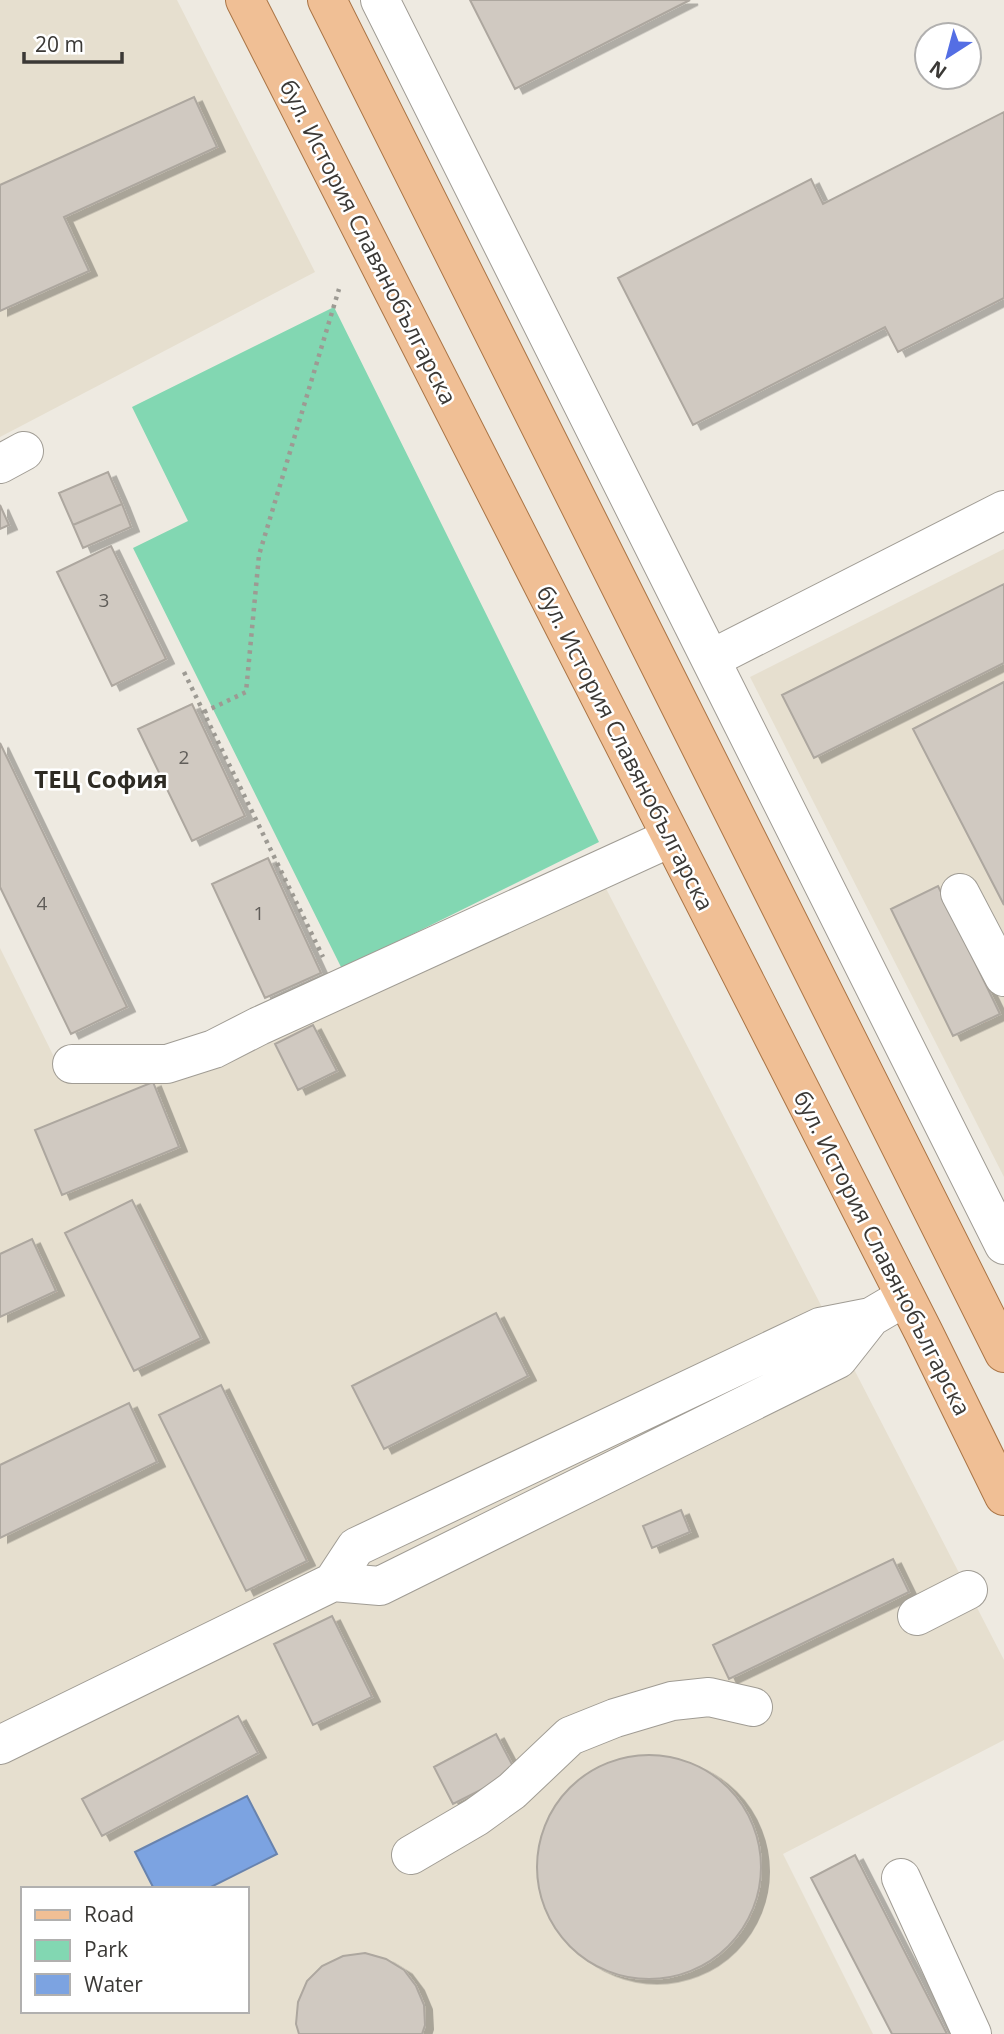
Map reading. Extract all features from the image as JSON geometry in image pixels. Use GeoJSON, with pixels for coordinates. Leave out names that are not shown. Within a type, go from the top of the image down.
{"type":"FeatureCollection","features":[{"type":"Feature","properties":{"kind":"main road","name":"бул. История Славянобългарска"},"geometry":{"type":"LineString","coordinates":[[246,0],[1004,1496]]}},
{"type":"Feature","properties":{"kind":"main road"},"geometry":{"type":"LineString","coordinates":[[327,0],[1004,1353]]}},
{"type":"Feature","properties":{"kind":"street"},"geometry":{"type":"LineString","coordinates":[[380,0],[1004,1245]]}},
{"type":"Feature","properties":{"kind":"street"},"geometry":{"type":"LineString","coordinates":[[711,659],[1004,510]]}},
{"type":"Feature","properties":{"kind":"street"},"geometry":{"type":"LineString","coordinates":[[72,1064],[167,1063],[214,1049],[670,838]]}},
{"type":"Feature","properties":{"kind":"street"},"geometry":{"type":"LineString","coordinates":[[960,892],[1004,977]]}},
{"type":"Feature","properties":{"kind":"street"},"geometry":{"type":"LineString","coordinates":[[0,1745],[333,1582],[356,1547],[820,1326],[871,1317],[905,1297]]}},
{"type":"Feature","properties":{"kind":"street"},"geometry":{"type":"LineString","coordinates":[[917,1616],[968,1590]]}},
{"type":"Feature","properties":{"kind":"street"},"geometry":{"type":"LineString","coordinates":[[411,1855],[476,1817],[512,1791],[570,1736],[615,1718],[671,1701],[709,1697],[753,1707]]}},
{"type":"Feature","properties":{"kind":"street"},"geometry":{"type":"LineString","coordinates":[[901,1878],[972,2034]]}},
{"type":"Feature","properties":{"kind":"path"},"geometry":{"type":"LineString","coordinates":[[204,712],[246,692],[259,555],[338,289]]}},
{"type":"Feature","properties":{"kind":"path"},"geometry":{"type":"LineString","coordinates":[[184,672],[339,989]]}},
{"type":"Feature","properties":{"kind":"shaded area"},"geometry":{"type":"Polygon","coordinates":[[[0,0],[177,0],[315,272],[0,437],[0,0]]]}},
{"type":"Feature","properties":{"kind":"shaded area"},"geometry":{"type":"Polygon","coordinates":[[[1004,549],[1004,1177],[750,677],[1004,549]]]}},
{"type":"Feature","properties":{"kind":"shaded area"},"geometry":{"type":"Polygon","coordinates":[[[599,875],[1004,1660],[1004,1740],[783,1854],[873,2034],[0,2034],[0,948],[61,1071],[185,1066],[599,875]]]}},
{"type":"Feature","properties":{"kind":"green space"},"geometry":{"type":"Polygon","coordinates":[[[334,307],[599,842],[342,969],[133,548],[188,521],[132,407],[334,307]]]}},
{"type":"Feature","properties":{"kind":"water"},"geometry":{"type":"Polygon","coordinates":[[[247,1796],[277,1854],[211,1887],[153,1887],[135,1852],[247,1796]]]}},
{"type":"Feature","properties":{"kind":"building"},"geometry":{"type":"Polygon","coordinates":[[[470,0],[690,0],[515,89],[470,0]]]}},
{"type":"Feature","properties":{"kind":"building"},"geometry":{"type":"Polygon","coordinates":[[[194,97],[217,147],[64,217],[89,271],[0,311],[0,185],[194,97]]]}},
{"type":"Feature","properties":{"kind":"building"},"geometry":{"type":"Polygon","coordinates":[[[1004,112],[1004,298],[898,352],[885,327],[693,425],[618,278],[811,179],[823,204],[1004,112]]]}},
{"type":"Feature","properties":{"kind":"building"},"geometry":{"type":"Polygon","coordinates":[[[108,472],[122,504],[73,525],[59,493],[108,472]]]}},
{"type":"Feature","properties":{"kind":"building"},"geometry":{"type":"Polygon","coordinates":[[[122,504],[131,527],[83,548],[73,525],[122,504]]]}},
{"type":"Feature","properties":{"kind":"building"},"geometry":{"type":"Polygon","coordinates":[[[0,505],[9,525],[0,529],[0,505]]]}},
{"type":"Feature","properties":{"kind":"building"},"geometry":{"type":"Polygon","coordinates":[[[111,546],[166,659],[112,686],[57,572],[111,546]]]}},
{"type":"Feature","properties":{"kind":"building"},"geometry":{"type":"Polygon","coordinates":[[[1004,584],[1004,663],[814,758],[782,695],[1004,584]]]}},
{"type":"Feature","properties":{"kind":"building"},"geometry":{"type":"Polygon","coordinates":[[[1004,682],[1004,905],[913,729],[1004,682]]]}},
{"type":"Feature","properties":{"kind":"building"},"geometry":{"type":"Polygon","coordinates":[[[192,704],[245,816],[192,841],[138,729],[192,704]]]}},
{"type":"Feature","properties":{"kind":"building"},"geometry":{"type":"Polygon","coordinates":[[[0,743],[127,1007],[71,1034],[0,887],[0,743]]]}},
{"type":"Feature","properties":{"kind":"building"},"geometry":{"type":"Polygon","coordinates":[[[268,858],[321,973],[265,998],[212,884],[268,858]]]}},
{"type":"Feature","properties":{"kind":"building"},"geometry":{"type":"Polygon","coordinates":[[[938,886],[1000,1014],[953,1036],[891,909],[938,886]]]}},
{"type":"Feature","properties":{"kind":"building"},"geometry":{"type":"Polygon","coordinates":[[[313,1025],[337,1071],[298,1090],[275,1044],[313,1025]]]}},
{"type":"Feature","properties":{"kind":"building"},"geometry":{"type":"Polygon","coordinates":[[[153,1082],[179,1147],[62,1195],[35,1130],[153,1082]]]}},
{"type":"Feature","properties":{"kind":"building"},"geometry":{"type":"Polygon","coordinates":[[[132,1200],[201,1338],[134,1371],[65,1233],[132,1200]]]}},
{"type":"Feature","properties":{"kind":"building"},"geometry":{"type":"Polygon","coordinates":[[[32,1239],[56,1291],[0,1317],[0,1254],[32,1239]]]}},
{"type":"Feature","properties":{"kind":"building"},"geometry":{"type":"Polygon","coordinates":[[[496,1313],[528,1376],[384,1449],[352,1386],[496,1313]]]}},
{"type":"Feature","properties":{"kind":"building"},"geometry":{"type":"Polygon","coordinates":[[[221,1385],[307,1561],[246,1591],[159,1415],[221,1385]]]}},
{"type":"Feature","properties":{"kind":"building"},"geometry":{"type":"Polygon","coordinates":[[[129,1403],[157,1462],[0,1538],[0,1465],[129,1403]]]}},
{"type":"Feature","properties":{"kind":"building"},"geometry":{"type":"Polygon","coordinates":[[[681,1510],[690,1532],[652,1548],[643,1526],[681,1510]]]}},
{"type":"Feature","properties":{"kind":"building"},"geometry":{"type":"Polygon","coordinates":[[[893,1559],[909,1592],[729,1679],[713,1645],[893,1559]]]}},
{"type":"Feature","properties":{"kind":"building"},"geometry":{"type":"Polygon","coordinates":[[[332,1616],[372,1697],[313,1725],[274,1644],[332,1616]]]}},
{"type":"Feature","properties":{"kind":"building"},"geometry":{"type":"Polygon","coordinates":[[[238,1716],[258,1753],[102,1836],[82,1799],[238,1716]]]}},
{"type":"Feature","properties":{"kind":"building"},"geometry":{"type":"Polygon","coordinates":[[[496,1734],[516,1772],[453,1804],[434,1767],[496,1734]]]}},
{"type":"Feature","properties":{"kind":"building"},"geometry":{"type":"Polygon","coordinates":[[[638,1755],[660,1755],[702,1768],[720,1780],[736,1796],[753,1824],[761,1867],[753,1910],[736,1938],[720,1954],[692,1971],[660,1979],[638,1979],[596,1966],[578,1954],[562,1938],[545,1910],[537,1878],[537,1856],[550,1814],[562,1796],[578,1780],[606,1763],[638,1755]]]}},
{"type":"Feature","properties":{"kind":"building"},"geometry":{"type":"Polygon","coordinates":[[[855,1855],[947,2034],[892,2034],[811,1878],[855,1855]]]}},
{"type":"Feature","properties":{"kind":"building"},"geometry":{"type":"Polygon","coordinates":[[[365,1953],[386,1959],[404,1970],[416,1986],[424,2005],[425,2025],[422,2034],[299,2034],[296,2024],[298,2002],[307,1981],[322,1966],[343,1956],[365,1953]]]}},
{"type":"Feature","properties":{"kind":"district","name":"ТЕЦ София"},"geometry":{"type":"Point","coordinates":[101,780]}}]}
